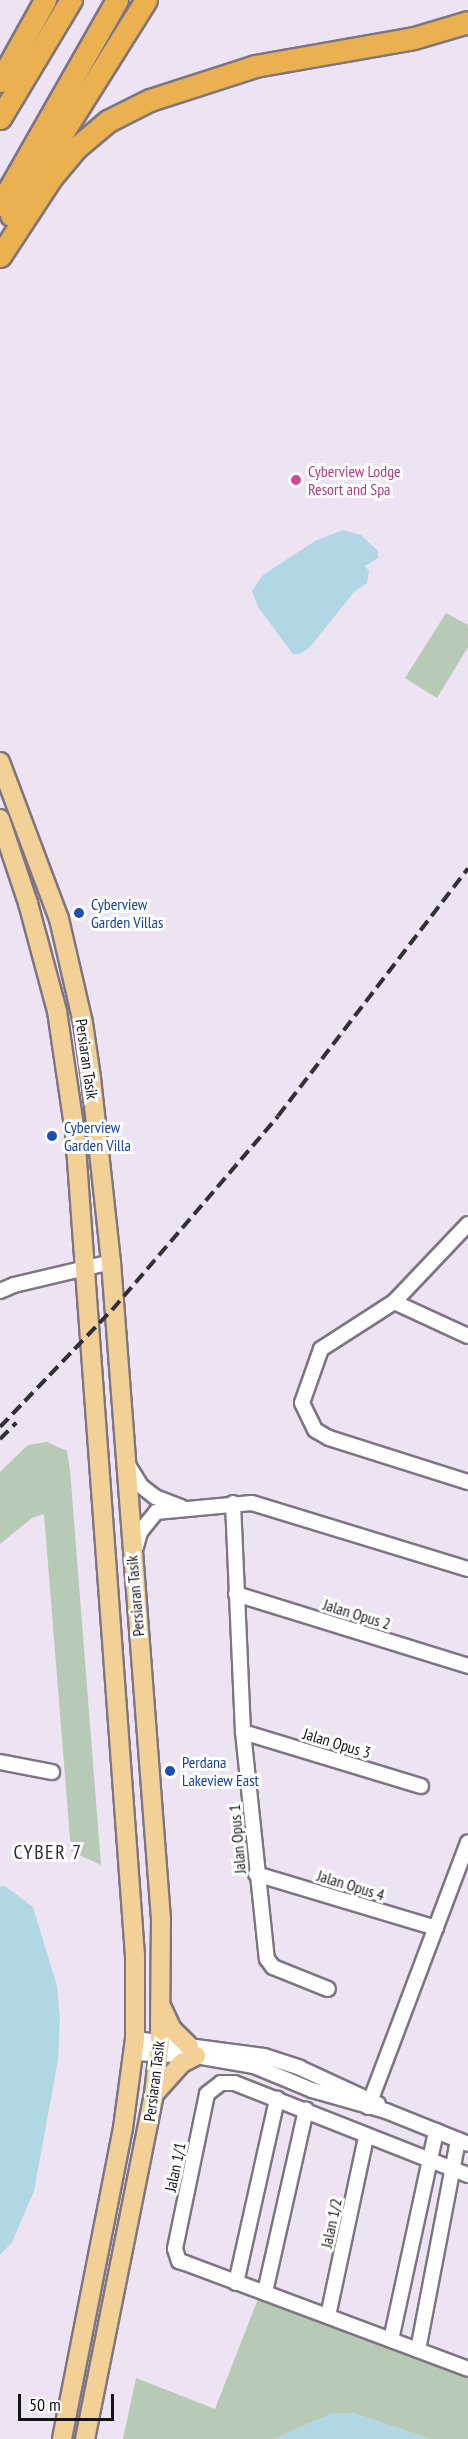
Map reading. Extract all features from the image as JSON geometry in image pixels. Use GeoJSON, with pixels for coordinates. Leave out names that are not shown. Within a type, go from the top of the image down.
{"type":"FeatureCollection","features":[{"type":"Feature","properties":{"kind":"highway"},"geometry":{"type":"LineString","coordinates":[[0,81],[45,0]]}},
{"type":"Feature","properties":{"kind":"highway"},"geometry":{"type":"LineString","coordinates":[[0,118],[71,0]]}},
{"type":"Feature","properties":{"kind":"highway"},"geometry":{"type":"LineString","coordinates":[[0,205],[117,0]]}},
{"type":"Feature","properties":{"kind":"highway"},"geometry":{"type":"LineString","coordinates":[[0,231],[147,0]]}},
{"type":"Feature","properties":{"kind":"highway"},"geometry":{"type":"LineString","coordinates":[[0,256],[51,178],[76,148],[108,121],[150,100],[255,66],[414,38],[468,22]]}},
{"type":"Feature","properties":{"kind":"main road","name":"Persiaran Tasik"},"geometry":{"type":"LineString","coordinates":[[0,762],[59,919],[83,1023],[111,1262],[123,1458],[160,1919],[161,2007],[154,2094],[85,2439]]}},
{"type":"Feature","properties":{"kind":"main road","name":"Persiaran Tasik"},"geometry":{"type":"LineString","coordinates":[[0,819],[28,903],[65,1050],[85,1267],[133,1933],[135,2046],[123,2128],[62,2439]]}},
{"type":"Feature","properties":{"kind":"main road"},"geometry":{"type":"LineString","coordinates":[[154,2094],[192,2051],[172,2029],[161,2007]]}},
{"type":"Feature","properties":{"kind":"street"},"geometry":{"type":"LineString","coordinates":[[468,1224],[394,1302],[321,1349],[302,1403],[315,1430],[382,1457],[468,1482]]}},
{"type":"Feature","properties":{"kind":"street"},"geometry":{"type":"LineString","coordinates":[[0,1292],[85,1267],[111,1262]]}},
{"type":"Feature","properties":{"kind":"street"},"geometry":{"type":"LineString","coordinates":[[394,1302],[468,1336]]}},
{"type":"Feature","properties":{"kind":"street"},"geometry":{"type":"LineString","coordinates":[[123,1458],[141,1486],[155,1497],[187,1508]]}},
{"type":"Feature","properties":{"kind":"street"},"geometry":{"type":"LineString","coordinates":[[132,1562],[140,1532],[156,1512],[233,1503],[276,1508],[468,1569]]}},
{"type":"Feature","properties":{"kind":"street","name":"Jalan Opus 1"},"geometry":{"type":"LineString","coordinates":[[233,1503],[243,1732],[256,1874],[267,1959],[273,1967],[328,1989]]}},
{"type":"Feature","properties":{"kind":"street","name":"Jalan Opus 2"},"geometry":{"type":"LineString","coordinates":[[236,1594],[468,1666]]}},
{"type":"Feature","properties":{"kind":"street","name":"Jalan Opus 3"},"geometry":{"type":"LineString","coordinates":[[243,1732],[421,1786]]}},
{"type":"Feature","properties":{"kind":"street"},"geometry":{"type":"LineString","coordinates":[[0,1762],[52,1772]]}},
{"type":"Feature","properties":{"kind":"street"},"geometry":{"type":"LineString","coordinates":[[370,2103],[468,1842]]}},
{"type":"Feature","properties":{"kind":"street","name":"Jalan Opus 4"},"geometry":{"type":"LineString","coordinates":[[256,1874],[436,1928]]}},
{"type":"Feature","properties":{"kind":"street"},"geometry":{"type":"LineString","coordinates":[[135,2046],[238,2056],[300,2068],[336,2091],[463,2142],[452,2170],[418,2350]]}},
{"type":"Feature","properties":{"kind":"street","name":"Jalan 1/1"},"geometry":{"type":"LineString","coordinates":[[236,2283],[185,2264],[176,2256],[207,2094],[215,2086],[227,2082],[277,2099]]}},
{"type":"Feature","properties":{"kind":"street"},"geometry":{"type":"LineString","coordinates":[[468,2175],[366,2137],[277,2099],[236,2283],[468,2369]]}},
{"type":"Feature","properties":{"kind":"street"},"geometry":{"type":"LineString","coordinates":[[265,2292],[306,2110]]}},
{"type":"Feature","properties":{"kind":"street"},"geometry":{"type":"LineString","coordinates":[[391,2340],[436,2131]]}},
{"type":"Feature","properties":{"kind":"street","name":"Jalan 1/2"},"geometry":{"type":"LineString","coordinates":[[328,2316],[366,2137]]}},
{"type":"Feature","properties":{"kind":"green space"},"geometry":{"type":"Polygon","coordinates":[[[446,613],[468,625],[468,647],[437,698],[405,678],[446,613]]]}},
{"type":"Feature","properties":{"kind":"green space"},"geometry":{"type":"Polygon","coordinates":[[[47,1442],[67,1451],[70,1470],[101,1865],[71,1851],[44,1514],[32,1518],[0,1544],[0,1472],[28,1445],[47,1442]]]}},
{"type":"Feature","properties":{"kind":"green space"},"geometry":{"type":"Polygon","coordinates":[[[258,2299],[468,2373],[468,2439],[430,2439],[353,2413],[333,2413],[274,2439],[123,2439],[136,2378],[215,2409],[258,2299]]]}},
{"type":"Feature","properties":{"kind":"water"},"geometry":{"type":"Polygon","coordinates":[[[343,530],[361,535],[378,551],[378,558],[365,566],[369,571],[367,583],[354,592],[310,647],[300,654],[293,654],[258,607],[252,591],[263,575],[315,541],[343,530]]]}},
{"type":"Feature","properties":{"kind":"water"},"geometry":{"type":"Polygon","coordinates":[[[5,1886],[33,1907],[57,1986],[60,2020],[58,2060],[34,2191],[12,2242],[0,2255],[0,1887],[5,1886]]]}},
{"type":"Feature","properties":{"kind":"water"},"geometry":{"type":"Polygon","coordinates":[[[333,2413],[353,2413],[430,2439],[274,2439],[333,2413]]]}},
{"type":"Feature","properties":{"kind":"railway"},"geometry":{"type":"LineString","coordinates":[[0,1427],[112,1310],[278,1116],[468,868]]}},
{"type":"Feature","properties":{"kind":"railway"},"geometry":{"type":"LineString","coordinates":[[0,1439],[16,1423]]}},
{"type":"Feature","properties":{"kind":"place","name":"Cyberview Lodge Resort and Spa"},"geometry":{"type":"Point","coordinates":[296,480]}},
{"type":"Feature","properties":{"kind":"place","name":"Cyberview Garden Villas"},"geometry":{"type":"Point","coordinates":[79,913]}},
{"type":"Feature","properties":{"kind":"place","name":"Cyberview Garden Villa"},"geometry":{"type":"Point","coordinates":[52,1136]}},
{"type":"Feature","properties":{"kind":"place","name":"Perdana Lakeview East"},"geometry":{"type":"Point","coordinates":[170,1771]}},
{"type":"Feature","properties":{"kind":"district","name":"CYBER 7"},"geometry":{"type":"Point","coordinates":[48,1852]}}]}
